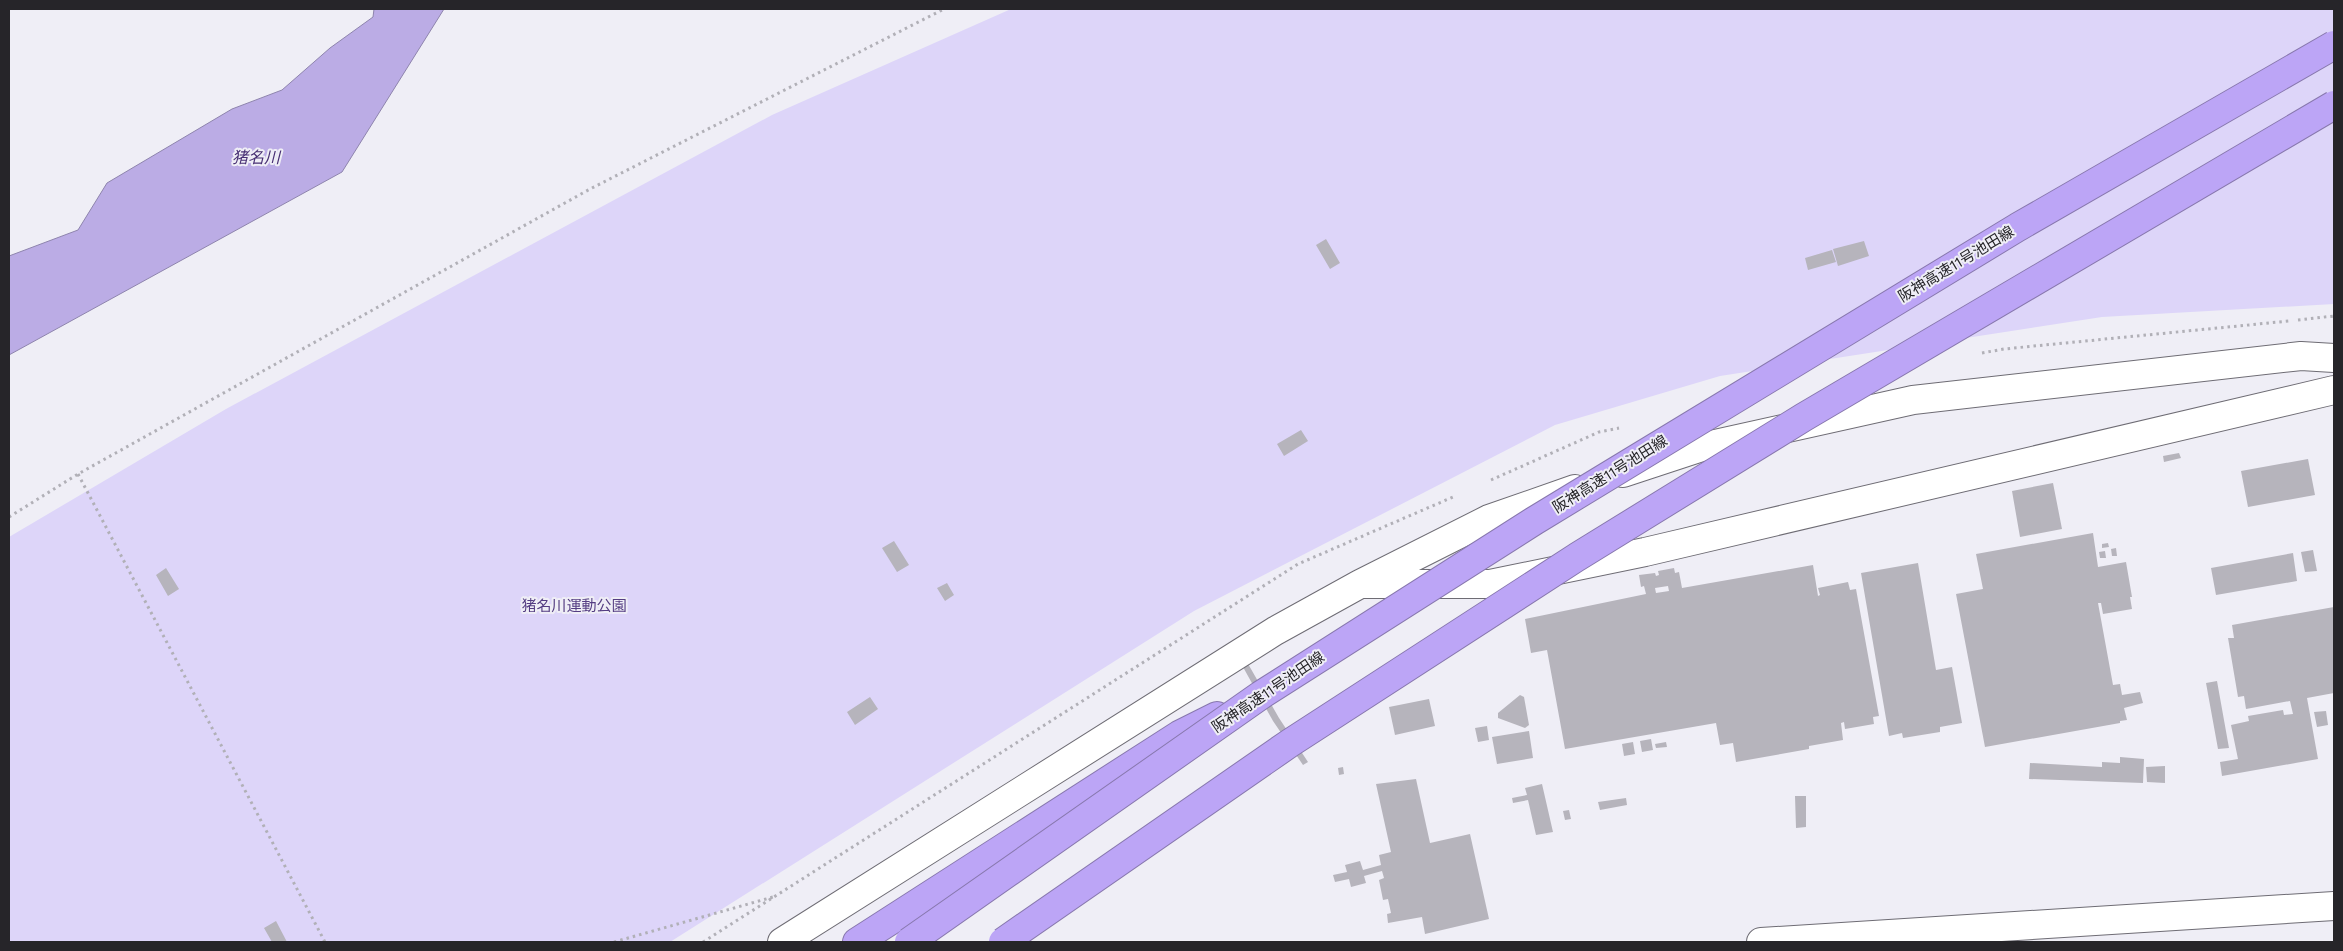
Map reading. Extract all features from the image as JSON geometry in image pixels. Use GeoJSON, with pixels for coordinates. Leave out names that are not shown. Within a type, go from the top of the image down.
{"type":"FeatureCollection","features":[{"type":"Feature","properties":{"kind":"highway","name":"阪神高速11号池田線"},"geometry":{"type":"LineString","coordinates":[[909,942],[1261,695],[1534,521],[1773,374],[2018,227],[2334,45]]}},
{"type":"Feature","properties":{"kind":"highway"},"geometry":{"type":"LineString","coordinates":[[1003,942],[1290,743],[1586,552],[1804,417],[2334,105]]}},
{"type":"Feature","properties":{"kind":"highway"},"geometry":{"type":"LineString","coordinates":[[856,942],[1179,735],[1261,695]]}},
{"type":"Feature","properties":{"kind":"highway"},"geometry":{"type":"LineString","coordinates":[[1019,942],[1109,868]]}},
{"type":"Feature","properties":{"kind":"street"},"geometry":{"type":"LineString","coordinates":[[782,942],[1275,631],[1360,584],[1489,519],[1702,446],[1913,400],[2301,356],[2334,358]]}},
{"type":"Feature","properties":{"kind":"street"},"geometry":{"type":"LineString","coordinates":[[1360,584],[1490,584],[1645,552],[2334,390]]}},
{"type":"Feature","properties":{"kind":"street"},"geometry":{"type":"LineString","coordinates":[[1761,942],[2334,906]]}},
{"type":"Feature","properties":{"kind":"path"},"geometry":{"type":"LineString","coordinates":[[9,517],[78,474],[590,189],[944,9]]}},
{"type":"Feature","properties":{"kind":"path"},"geometry":{"type":"LineString","coordinates":[[78,474],[325,942]]}},
{"type":"Feature","properties":{"kind":"path"},"geometry":{"type":"LineString","coordinates":[[614,942],[776,896]]}},
{"type":"Feature","properties":{"kind":"green space","name":"猪名川運動公園"},"geometry":{"type":"Polygon","coordinates":[[[1011,9],[2334,9],[2334,304],[2102,317],[1720,376],[1555,425],[1194,611],[670,942],[9,942],[9,537],[226,409],[772,115],[1011,9]]]}},
{"type":"Feature","properties":{"kind":"water","name":"猪名川"},"geometry":{"type":"Polygon","coordinates":[[[374,9],[444,9],[342,172],[9,355],[9,256],[78,230],[107,183],[232,109],[282,90],[330,48],[373,17],[374,9]]]}},
{"type":"Feature","properties":{"kind":"building"},"geometry":{"type":"Polygon","coordinates":[[[1326,239],[1340,263],[1330,269],[1316,245],[1326,239]]]}},
{"type":"Feature","properties":{"kind":"building"},"geometry":{"type":"Polygon","coordinates":[[[1864,241],[1869,256],[1838,266],[1833,249],[1864,241]]]}},
{"type":"Feature","properties":{"kind":"building"},"geometry":{"type":"Polygon","coordinates":[[[1832,250],[1836,262],[1808,270],[1805,258],[1832,250]]]}},
{"type":"Feature","properties":{"kind":"building"},"geometry":{"type":"Polygon","coordinates":[[[1301,430],[1308,441],[1284,456],[1277,444],[1301,430]]]}},
{"type":"Feature","properties":{"kind":"building"},"geometry":{"type":"Polygon","coordinates":[[[2179,453],[2181,458],[2164,462],[2163,456],[2179,453]]]}},
{"type":"Feature","properties":{"kind":"building"},"geometry":{"type":"Polygon","coordinates":[[[2308,459],[2315,495],[2248,507],[2241,471],[2308,459]]]}},
{"type":"Feature","properties":{"kind":"building"},"geometry":{"type":"Polygon","coordinates":[[[2053,483],[2062,529],[2020,537],[2012,491],[2053,483]]]}},
{"type":"Feature","properties":{"kind":"building"},"geometry":{"type":"Polygon","coordinates":[[[2093,533],[2098,567],[2126,562],[2132,597],[2130,597],[2132,609],[2103,614],[2101,603],[2098,603],[2113,685],[2120,684],[2122,695],[2140,692],[2143,703],[2124,708],[2127,720],[2120,721],[2120,723],[1985,747],[1956,594],[1983,589],[1976,554],[2093,533]]]}},
{"type":"Feature","properties":{"kind":"building"},"geometry":{"type":"Polygon","coordinates":[[[894,541],[909,565],[897,572],[882,548],[894,541]]]}},
{"type":"Feature","properties":{"kind":"building"},"geometry":{"type":"Polygon","coordinates":[[[2108,543],[2109,547],[2102,548],[2102,544],[2108,543]]]}},
{"type":"Feature","properties":{"kind":"building"},"geometry":{"type":"Polygon","coordinates":[[[2116,548],[2117,556],[2112,556],[2111,549],[2116,548]]]}},
{"type":"Feature","properties":{"kind":"building"},"geometry":{"type":"Polygon","coordinates":[[[2313,550],[2317,571],[2305,572],[2301,552],[2313,550]]]}},
{"type":"Feature","properties":{"kind":"building"},"geometry":{"type":"Polygon","coordinates":[[[2105,551],[2106,558],[2100,558],[2099,552],[2105,551]]]}},
{"type":"Feature","properties":{"kind":"building"},"geometry":{"type":"Polygon","coordinates":[[[2293,553],[2297,581],[2216,595],[2211,568],[2293,553]]]}},
{"type":"Feature","properties":{"kind":"building"},"geometry":{"type":"Polygon","coordinates":[[[1918,563],[1936,670],[1952,667],[1962,723],[1940,727],[1940,732],[1903,738],[1902,733],[1889,736],[1861,573],[1918,563]]]}},
{"type":"Feature","properties":{"kind":"building"},"geometry":{"type":"Polygon","coordinates":[[[1813,565],[1818,596],[1820,595],[1818,588],[1848,582],[1850,590],[1856,589],[1879,716],[1873,717],[1874,724],[1845,729],[1844,722],[1841,723],[1843,740],[1809,746],[1809,749],[1736,762],[1733,743],[1720,745],[1716,723],[1565,749],[1547,650],[1531,653],[1525,619],[1646,594],[1644,586],[1641,587],[1639,575],[1655,573],[1656,576],[1659,575],[1658,571],[1674,568],[1675,573],[1679,572],[1682,588],[1813,565]],[[1668,586],[1655,588],[1656,593],[1669,591],[1668,586]]]}},
{"type":"Feature","properties":{"kind":"building"},"geometry":{"type":"Polygon","coordinates":[[[166,568],[179,589],[168,596],[156,575],[166,568]]]}},
{"type":"Feature","properties":{"kind":"building"},"geometry":{"type":"Polygon","coordinates":[[[947,583],[954,595],[945,601],[937,588],[947,583]]]}},
{"type":"Feature","properties":{"kind":"building"},"geometry":{"type":"Polygon","coordinates":[[[2334,607],[2334,693],[2307,698],[2318,759],[2222,776],[2220,762],[2238,759],[2231,725],[2249,721],[2248,716],[2283,710],[2284,715],[2293,714],[2290,701],[2246,709],[2244,696],[2238,697],[2228,638],[2234,638],[2232,625],[2334,607]]]}},
{"type":"Feature","properties":{"kind":"building"},"geometry":{"type":"Polygon","coordinates":[[[1243,655],[1279,718],[1308,762],[1303,765],[1273,721],[1238,658],[1243,655]]]}},
{"type":"Feature","properties":{"kind":"building"},"geometry":{"type":"Polygon","coordinates":[[[2217,681],[2229,748],[2218,749],[2206,683],[2217,681]]]}},
{"type":"Feature","properties":{"kind":"building"},"geometry":{"type":"Polygon","coordinates":[[[1520,695],[1524,697],[1529,725],[1525,728],[1498,718],[1498,713],[1520,695]]]}},
{"type":"Feature","properties":{"kind":"building"},"geometry":{"type":"Polygon","coordinates":[[[870,697],[878,709],[855,725],[847,712],[870,697]]]}},
{"type":"Feature","properties":{"kind":"building"},"geometry":{"type":"Polygon","coordinates":[[[1429,699],[1435,726],[1395,735],[1389,707],[1429,699]]]}},
{"type":"Feature","properties":{"kind":"building"},"geometry":{"type":"Polygon","coordinates":[[[2326,711],[2328,725],[2317,727],[2314,712],[2326,711]]]}},
{"type":"Feature","properties":{"kind":"building"},"geometry":{"type":"Polygon","coordinates":[[[1487,726],[1489,740],[1478,742],[1475,728],[1487,726]]]}},
{"type":"Feature","properties":{"kind":"building"},"geometry":{"type":"Polygon","coordinates":[[[1529,731],[1533,758],[1497,764],[1492,737],[1529,731]]]}},
{"type":"Feature","properties":{"kind":"building"},"geometry":{"type":"Polygon","coordinates":[[[1651,739],[1653,750],[1642,752],[1640,741],[1651,739]]]}},
{"type":"Feature","properties":{"kind":"building"},"geometry":{"type":"Polygon","coordinates":[[[1633,742],[1635,754],[1624,756],[1622,744],[1633,742]]]}},
{"type":"Feature","properties":{"kind":"building"},"geometry":{"type":"Polygon","coordinates":[[[1666,742],[1667,747],[1656,748],[1655,744],[1666,742]]]}},
{"type":"Feature","properties":{"kind":"building"},"geometry":{"type":"Polygon","coordinates":[[[2120,757],[2144,759],[2143,783],[2029,779],[2030,763],[2102,767],[2102,762],[2120,763],[2120,757]]]}},
{"type":"Feature","properties":{"kind":"building"},"geometry":{"type":"Polygon","coordinates":[[[2165,766],[2165,783],[2147,782],[2146,767],[2165,766]]]}},
{"type":"Feature","properties":{"kind":"building"},"geometry":{"type":"Polygon","coordinates":[[[1343,767],[1344,774],[1339,775],[1338,768],[1343,767]]]}},
{"type":"Feature","properties":{"kind":"building"},"geometry":{"type":"Polygon","coordinates":[[[1416,779],[1430,843],[1470,834],[1489,919],[1425,934],[1422,917],[1388,923],[1387,914],[1391,913],[1388,899],[1383,900],[1379,880],[1384,878],[1382,871],[1364,876],[1366,883],[1351,887],[1349,879],[1335,882],[1333,875],[1347,872],[1345,865],[1360,861],[1363,870],[1381,865],[1379,855],[1391,852],[1376,784],[1416,779]]]}},
{"type":"Feature","properties":{"kind":"building"},"geometry":{"type":"Polygon","coordinates":[[[1542,784],[1553,832],[1536,835],[1528,800],[1513,803],[1512,798],[1527,795],[1525,788],[1542,784]]]}},
{"type":"Feature","properties":{"kind":"building"},"geometry":{"type":"Polygon","coordinates":[[[1795,796],[1806,796],[1806,827],[1796,828],[1795,796]]]}},
{"type":"Feature","properties":{"kind":"building"},"geometry":{"type":"Polygon","coordinates":[[[1626,798],[1627,805],[1600,810],[1598,802],[1626,798]]]}},
{"type":"Feature","properties":{"kind":"building"},"geometry":{"type":"Polygon","coordinates":[[[1569,810],[1571,819],[1565,820],[1563,811],[1569,810]]]}},
{"type":"Feature","properties":{"kind":"building"},"geometry":{"type":"Polygon","coordinates":[[[276,921],[287,942],[272,942],[264,928],[276,921]]]}}]}
